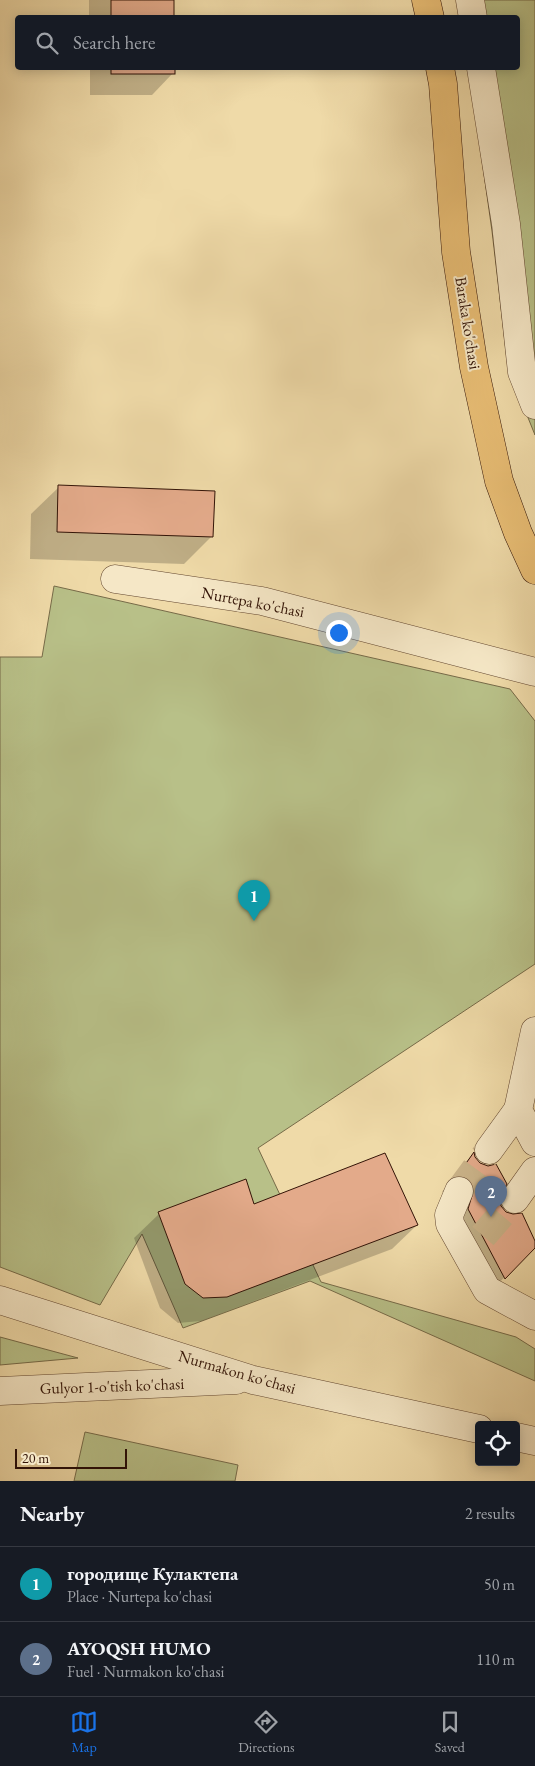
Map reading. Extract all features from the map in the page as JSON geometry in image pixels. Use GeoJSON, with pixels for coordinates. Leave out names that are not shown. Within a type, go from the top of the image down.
{"type":"FeatureCollection","features":[{"type":"Feature","properties":{"kind":"main road"},"geometry":{"type":"LineString","coordinates":[[426,0],[429,15]]}},
{"type":"Feature","properties":{"kind":"main road","name":"Baraka ko'chasi"},"geometry":{"type":"LineString","coordinates":[[440,70],[456,252],[474,367],[499,481],[518,534],[535,570]]}},
{"type":"Feature","properties":{"kind":"street"},"geometry":{"type":"LineString","coordinates":[[470,0],[472,15]]}},
{"type":"Feature","properties":{"kind":"street"},"geometry":{"type":"LineString","coordinates":[[481,70],[506,224],[522,372],[535,406]]}},
{"type":"Feature","properties":{"kind":"street","name":"Nurtepa ko'chasi"},"geometry":{"type":"LineString","coordinates":[[115,579],[262,601],[535,672]]}},
{"type":"Feature","properties":{"kind":"street"},"geometry":{"type":"LineString","coordinates":[[489,1150],[518,1110],[535,1031]]}},
{"type":"Feature","properties":{"kind":"street"},"geometry":{"type":"LineString","coordinates":[[518,1110],[535,1142]]}},
{"type":"Feature","properties":{"kind":"street"},"geometry":{"type":"LineString","coordinates":[[515,1199],[535,1171]]}},
{"type":"Feature","properties":{"kind":"street"},"geometry":{"type":"LineString","coordinates":[[459,1191],[450,1215],[450,1224],[476,1246],[488,1290],[535,1316]]}},
{"type":"Feature","properties":{"kind":"street","name":"Nurmakon ko'chasi"},"geometry":{"type":"LineString","coordinates":[[0,1300],[253,1380],[475,1428]]}},
{"type":"Feature","properties":{"kind":"street","name":"Gulyor 1-o'tish ko'chasi"},"geometry":{"type":"LineString","coordinates":[[0,1391],[253,1380]]}},
{"type":"Feature","properties":{"kind":"street"},"geometry":{"type":"LineString","coordinates":[[520,1438],[535,1441]]}},
{"type":"Feature","properties":{"kind":"green space"},"geometry":{"type":"Polygon","coordinates":[[[460,0],[535,0],[535,435],[508,368],[492,231],[469,70],[520,70],[520,15],[462,15],[460,0]]]}},
{"type":"Feature","properties":{"kind":"green space"},"geometry":{"type":"Polygon","coordinates":[[[54,586],[510,689],[535,721],[535,964],[258,1148],[321,1282],[516,1337],[535,1349],[535,1381],[310,1281],[183,1328],[142,1234],[100,1305],[0,1267],[0,657],[42,657],[54,586]]]}},
{"type":"Feature","properties":{"kind":"green space"},"geometry":{"type":"Polygon","coordinates":[[[0,1337],[78,1358],[0,1365],[0,1337]]]}},
{"type":"Feature","properties":{"kind":"green space"},"geometry":{"type":"Polygon","coordinates":[[[85,1432],[238,1465],[235,1481],[74,1481],[85,1432]]]}},
{"type":"Feature","properties":{"kind":"building"},"geometry":{"type":"Polygon","coordinates":[[[111,0],[174,0],[174,15],[111,15],[111,0]]]}},
{"type":"Feature","properties":{"kind":"building"},"geometry":{"type":"Polygon","coordinates":[[[111,70],[175,70],[175,74],[111,74],[111,70]]]}},
{"type":"Feature","properties":{"kind":"building"},"geometry":{"type":"Polygon","coordinates":[[[58,485],[215,491],[213,537],[57,532],[58,485]]]}},
{"type":"Feature","properties":{"kind":"building"},"geometry":{"type":"Polygon","coordinates":[[[474,1152],[475,1157],[480,1163],[488,1166],[496,1164],[507,1184],[500,1197],[501,1206],[506,1212],[513,1214],[522,1213],[535,1241],[535,1248],[505,1279],[468,1209],[474,1189],[472,1182],[465,1177],[457,1176],[474,1152]]]}},
{"type":"Feature","properties":{"kind":"building"},"geometry":{"type":"Polygon","coordinates":[[[385,1153],[418,1225],[227,1297],[203,1298],[185,1284],[158,1212],[246,1179],[254,1204],[385,1153]]]}},
{"type":"Feature","properties":{"kind":"tunnel"},"geometry":{"type":"LineString","coordinates":[[459,1191],[489,1150]]}},
{"type":"Feature","properties":{"kind":"tunnel"},"geometry":{"type":"LineString","coordinates":[[483,1236],[515,1199]]}},
{"type":"Feature","properties":{"kind":"place","name":"городище Кулактепа"},"geometry":{"type":"Point","coordinates":[254,921]}},
{"type":"Feature","properties":{"kind":"place","name":"AYOQSH HUMO"},"geometry":{"type":"Point","coordinates":[491,1217]}}]}
